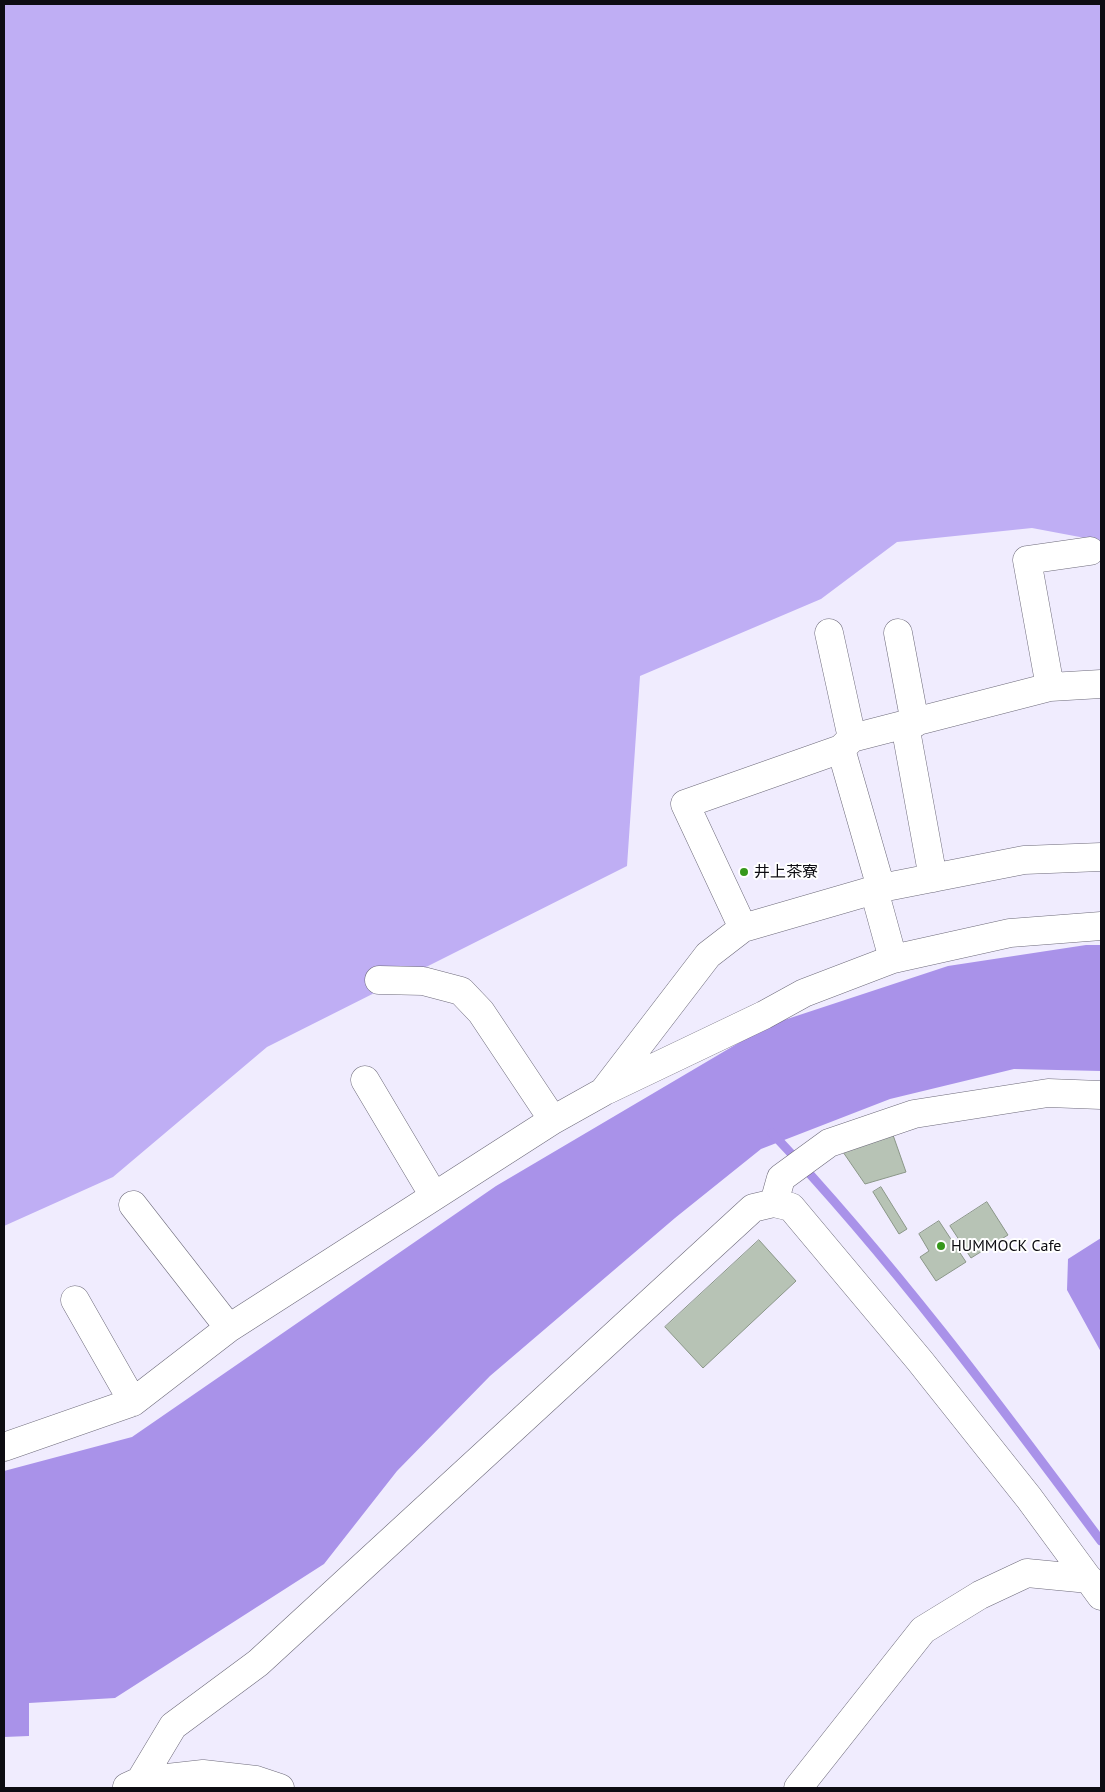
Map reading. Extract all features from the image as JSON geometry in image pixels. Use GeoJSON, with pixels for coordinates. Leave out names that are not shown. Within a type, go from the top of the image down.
{"type":"FeatureCollection","features":[{"type":"Feature","properties":{"kind":"street"},"geometry":{"type":"LineString","coordinates":[[1050,687],[1026,560],[1090,551]]}},
{"type":"Feature","properties":{"kind":"street"},"geometry":{"type":"LineString","coordinates":[[829,633],[846,744],[893,959]]}},
{"type":"Feature","properties":{"kind":"street"},"geometry":{"type":"LineString","coordinates":[[898,633],[934,878]]}},
{"type":"Feature","properties":{"kind":"street"},"geometry":{"type":"LineString","coordinates":[[743,928],[685,804],[846,744],[910,724],[1050,687],[1101,684]]}},
{"type":"Feature","properties":{"kind":"street"},"geometry":{"type":"LineString","coordinates":[[603,1092],[708,955],[743,928],[877,889],[1024,860],[1101,857]]}},
{"type":"Feature","properties":{"kind":"street"},"geometry":{"type":"LineString","coordinates":[[4,1447],[133,1402],[229,1328],[553,1120],[603,1092],[764,1015],[804,993],[893,959],[1010,933],[1101,926]]}},
{"type":"Feature","properties":{"kind":"street"},"geometry":{"type":"LineString","coordinates":[[379,980],[423,980],[461,991],[481,1012],[553,1120]]}},
{"type":"Feature","properties":{"kind":"street"},"geometry":{"type":"LineString","coordinates":[[365,1080],[434,1196]]}},
{"type":"Feature","properties":{"kind":"street"},"geometry":{"type":"LineString","coordinates":[[774,1203],[781,1178],[830,1143],[914,1114],[1048,1093],[1101,1095]]}},
{"type":"Feature","properties":{"kind":"street"},"geometry":{"type":"LineString","coordinates":[[132,1785],[173,1726],[258,1663],[753,1208],[774,1203],[791,1207],[920,1361],[1029,1498],[1095,1587]]}},
{"type":"Feature","properties":{"kind":"street"},"geometry":{"type":"LineString","coordinates":[[134,1205],[229,1328]]}},
{"type":"Feature","properties":{"kind":"street"},"geometry":{"type":"LineString","coordinates":[[75,1300],[133,1402]]}},
{"type":"Feature","properties":{"kind":"street"},"geometry":{"type":"LineString","coordinates":[[798,1788],[923,1630],[980,1595],[1027,1573],[1095,1587]]}},
{"type":"Feature","properties":{"kind":"street"},"geometry":{"type":"LineString","coordinates":[[132,1785],[203,1774],[256,1780],[280,1788]]}},
{"type":"Feature","properties":{"kind":"shaded area"},"geometry":{"type":"Polygon","coordinates":[[[4,4],[1101,4],[1101,541],[1032,528],[897,542],[821,599],[640,676],[627,866],[267,1047],[113,1177],[4,1226],[4,4]]]}},
{"type":"Feature","properties":{"kind":"shaded area"},"geometry":{"type":"Polygon","coordinates":[[[1086,945],[1101,945],[1101,1071],[1014,1069],[890,1099],[761,1149],[675,1218],[490,1376],[397,1471],[324,1564],[115,1698],[29,1703],[29,1736],[4,1737],[4,1471],[132,1437],[496,1186],[769,1025],[948,966],[1086,945]]]}},
{"type":"Feature","properties":{"kind":"shaded area"},"geometry":{"type":"Polygon","coordinates":[[[1101,1238],[1101,1352],[1067,1290],[1068,1259],[1101,1238]]]}},
{"type":"Feature","properties":{"kind":"building"},"geometry":{"type":"Polygon","coordinates":[[[893,1135],[906,1172],[865,1184],[843,1152],[893,1135]]]}},
{"type":"Feature","properties":{"kind":"building"},"geometry":{"type":"Polygon","coordinates":[[[881,1187],[907,1229],[899,1234],[873,1192],[881,1187]]]}},
{"type":"Feature","properties":{"kind":"building"},"geometry":{"type":"Polygon","coordinates":[[[987,1202],[1008,1235],[971,1258],[950,1226],[987,1202]]]}},
{"type":"Feature","properties":{"kind":"building"},"geometry":{"type":"Polygon","coordinates":[[[939,1221],[966,1262],[936,1281],[920,1257],[929,1251],[919,1234],[939,1221]]]}},
{"type":"Feature","properties":{"kind":"building"},"geometry":{"type":"Polygon","coordinates":[[[759,1240],[796,1281],[703,1368],[665,1327],[759,1240]]]}},
{"type":"Feature","properties":{"kind":"waterway"},"geometry":{"type":"LineString","coordinates":[[772,1133],[859,1231],[943,1332],[1101,1541]]}},
{"type":"Feature","properties":{"kind":"place","name":"井上茶寮"},"geometry":{"type":"Point","coordinates":[744,872]}},
{"type":"Feature","properties":{"kind":"place","name":"HUMMOCK Cafe"},"geometry":{"type":"Point","coordinates":[941,1246]}}]}
